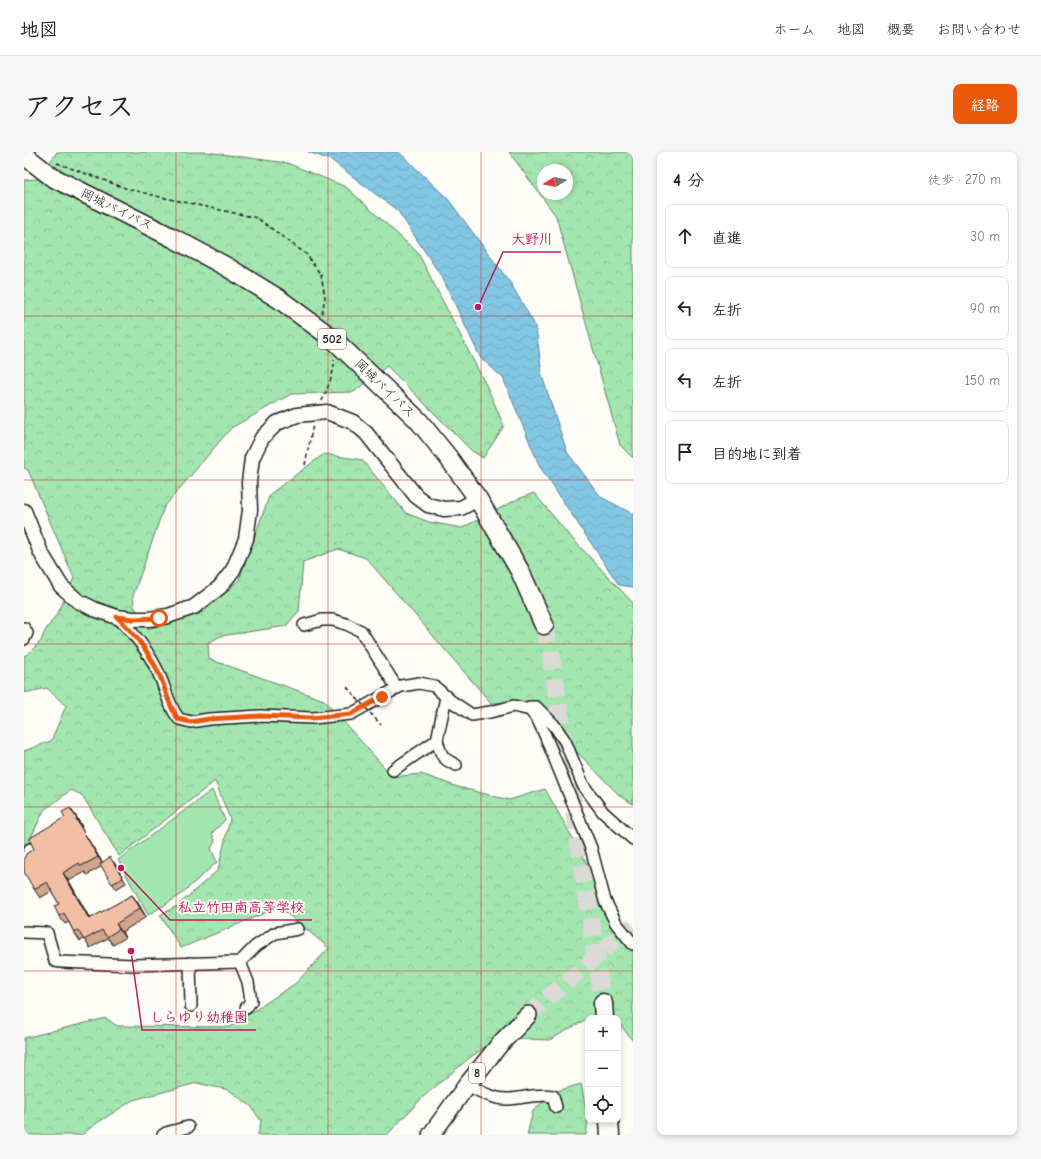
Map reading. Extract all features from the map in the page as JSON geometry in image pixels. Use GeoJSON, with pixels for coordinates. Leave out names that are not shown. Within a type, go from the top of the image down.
{"type":"FeatureCollection","features":[{"type":"Feature","properties":{"kind":"highway","name":"岡城バイパス"},"geometry":{"type":"LineString","coordinates":[[24,155],[52,177],[174,238],[227,267],[279,300],[332,338],[418,420],[448,457],[478,499],[520,571],[544,626]]}},
{"type":"Feature","properties":{"kind":"highway"},"geometry":{"type":"LineString","coordinates":[[609,1123],[610,1135]]}},
{"type":"Feature","properties":{"kind":"main road","name":"8"},"geometry":{"type":"LineString","coordinates":[[431,1135],[467,1085],[500,1044],[528,1015]]}},
{"type":"Feature","properties":{"kind":"street"},"geometry":{"type":"LineString","coordinates":[[24,511],[41,553],[62,586],[78,601],[94,609],[117,617],[149,619],[168,616],[194,607],[220,588],[233,570],[246,538],[250,510],[249,482],[252,458],[262,438],[277,423],[297,415],[327,412],[353,422],[366,433],[416,496],[428,505],[444,509],[461,508],[478,499]]}},
{"type":"Feature","properties":{"kind":"street"},"geometry":{"type":"LineString","coordinates":[[117,617],[139,639],[159,673],[172,709],[178,719],[191,722],[209,719],[260,716],[312,718],[351,714],[401,686],[419,683],[434,686],[472,714],[490,712],[514,706],[530,710],[538,720],[545,735],[591,848],[606,901],[616,923],[633,944]]}},
{"type":"Feature","properties":{"kind":"street"},"geometry":{"type":"LineString","coordinates":[[304,624],[322,620],[333,620],[361,631],[397,688]]}},
{"type":"Feature","properties":{"kind":"street"},"geometry":{"type":"LineString","coordinates":[[24,628],[27,633],[24,639]]}},
{"type":"Feature","properties":{"kind":"street"},"geometry":{"type":"LineString","coordinates":[[446,696],[437,740],[440,753],[445,760],[456,765]]}},
{"type":"Feature","properties":{"kind":"street"},"geometry":{"type":"LineString","coordinates":[[524,709],[532,706],[536,707],[554,725],[565,741],[583,786],[603,812],[633,839]]}},
{"type":"Feature","properties":{"kind":"street"},"geometry":{"type":"LineString","coordinates":[[393,770],[437,740]]}},
{"type":"Feature","properties":{"kind":"street"},"geometry":{"type":"LineString","coordinates":[[24,864],[30,849]]}},
{"type":"Feature","properties":{"kind":"street"},"geometry":{"type":"LineString","coordinates":[[24,932],[47,933],[55,961],[133,965],[240,962],[256,946],[275,933],[298,929]]}},
{"type":"Feature","properties":{"kind":"street"},"geometry":{"type":"LineString","coordinates":[[240,962],[248,982],[250,1001],[246,1008]]}},
{"type":"Feature","properties":{"kind":"street"},"geometry":{"type":"LineString","coordinates":[[190,963],[191,1006]]}},
{"type":"Feature","properties":{"kind":"street"},"geometry":{"type":"LineString","coordinates":[[467,1085],[492,1096],[507,1099],[546,1095],[553,1096],[556,1107]]}},
{"type":"Feature","properties":{"kind":"street"},"geometry":{"type":"LineString","coordinates":[[163,1135],[188,1128]]}},
{"type":"Feature","properties":{"kind":"path"},"geometry":{"type":"LineString","coordinates":[[42,170],[55,162],[125,188],[257,218],[306,254],[321,275],[325,297],[321,317]]}},
{"type":"Feature","properties":{"kind":"path"},"geometry":{"type":"LineString","coordinates":[[305,465],[316,414],[327,388],[334,366],[334,359]]}},
{"type":"Feature","properties":{"kind":"path"},"geometry":{"type":"LineString","coordinates":[[347,687],[381,725]]}},
{"type":"Feature","properties":{"kind":"green space"},"geometry":{"type":"Polygon","coordinates":[[[57,152],[206,152],[287,163],[346,187],[418,253],[488,389],[504,426],[483,458],[472,451],[387,366],[354,392],[291,394],[231,428],[164,507],[133,596],[134,606],[148,629],[203,612],[239,580],[270,494],[324,454],[362,460],[406,513],[429,522],[462,528],[518,499],[534,493],[568,534],[633,603],[633,804],[620,796],[576,751],[538,703],[491,703],[366,558],[338,549],[303,562],[299,611],[286,626],[221,636],[208,643],[209,659],[324,700],[393,777],[421,774],[458,787],[509,800],[545,789],[612,908],[633,949],[633,1041],[621,1026],[621,1015],[585,1015],[585,1020],[550,1040],[498,1038],[468,1059],[423,1097],[387,1135],[258,1135],[261,1121],[251,1106],[229,1090],[197,1083],[133,1100],[94,1125],[82,1135],[24,1135],[24,1038],[106,1018],[117,1026],[230,1027],[296,983],[329,948],[279,907],[181,948],[160,915],[177,906],[218,870],[230,819],[215,781],[119,856],[82,795],[71,790],[44,810],[27,846],[24,865],[24,751],[51,741],[66,706],[47,688],[24,693],[24,656],[41,641],[45,631],[59,611],[74,578],[28,470],[24,468],[24,180],[38,179],[57,152]]]}},
{"type":"Feature","properties":{"kind":"green space"},"geometry":{"type":"Polygon","coordinates":[[[509,152],[633,152],[633,458],[620,445],[556,216],[544,200],[573,200],[573,164],[537,164],[537,190],[509,152]]]}},
{"type":"Feature","properties":{"kind":"green space"},"geometry":{"type":"Polygon","coordinates":[[[212,790],[225,820],[212,833],[215,841],[211,849],[217,862],[179,896],[148,915],[118,860],[212,790]]]}},
{"type":"Feature","properties":{"kind":"green space"},"geometry":{"type":"Polygon","coordinates":[[[581,1084],[585,1105],[585,1123],[588,1123],[586,1135],[527,1135],[533,1111],[554,1092],[581,1084]]]}},
{"type":"Feature","properties":{"kind":"water"},"geometry":{"type":"Polygon","coordinates":[[[308,152],[399,152],[448,199],[511,284],[536,327],[542,376],[567,452],[601,497],[633,514],[633,587],[619,585],[540,467],[503,378],[480,357],[443,279],[398,211],[331,160],[308,152]]]}},
{"type":"Feature","properties":{"kind":"building"},"geometry":{"type":"Polygon","coordinates":[[[70,808],[98,857],[81,866],[79,863],[63,873],[89,919],[132,895],[140,908],[116,924],[119,929],[107,937],[102,930],[84,940],[78,930],[74,932],[64,913],[59,916],[54,906],[59,904],[47,882],[34,889],[24,872],[24,858],[27,853],[34,849],[30,838],[65,817],[62,812],[70,808]]]}},
{"type":"Feature","properties":{"kind":"building"},"geometry":{"type":"Polygon","coordinates":[[[110,857],[123,878],[112,884],[100,864],[110,857]]]}},
{"type":"Feature","properties":{"kind":"tunnel"},"geometry":{"type":"LineString","coordinates":[[544,625],[551,656],[603,1003]]}},
{"type":"Feature","properties":{"kind":"tunnel"},"geometry":{"type":"LineString","coordinates":[[528,1015],[633,925]]}},
{"type":"Feature","properties":{"kind":"place","name":"大野川"},"geometry":{"type":"Point","coordinates":[478,307]}},
{"type":"Feature","properties":{"kind":"place","name":"私立竹田南高等学校"},"geometry":{"type":"Point","coordinates":[121,868]}},
{"type":"Feature","properties":{"kind":"place","name":"しらゆり幼稚園"},"geometry":{"type":"Point","coordinates":[131,951]}},
{"type":"Feature","properties":{"kind":"route"},"geometry":{"type":"LineString","coordinates":[[159,618],[133,619],[117,617],[139,639],[159,673],[172,709],[178,719],[191,722],[209,719],[260,716],[312,718],[351,714],[382,697]]}}]}
